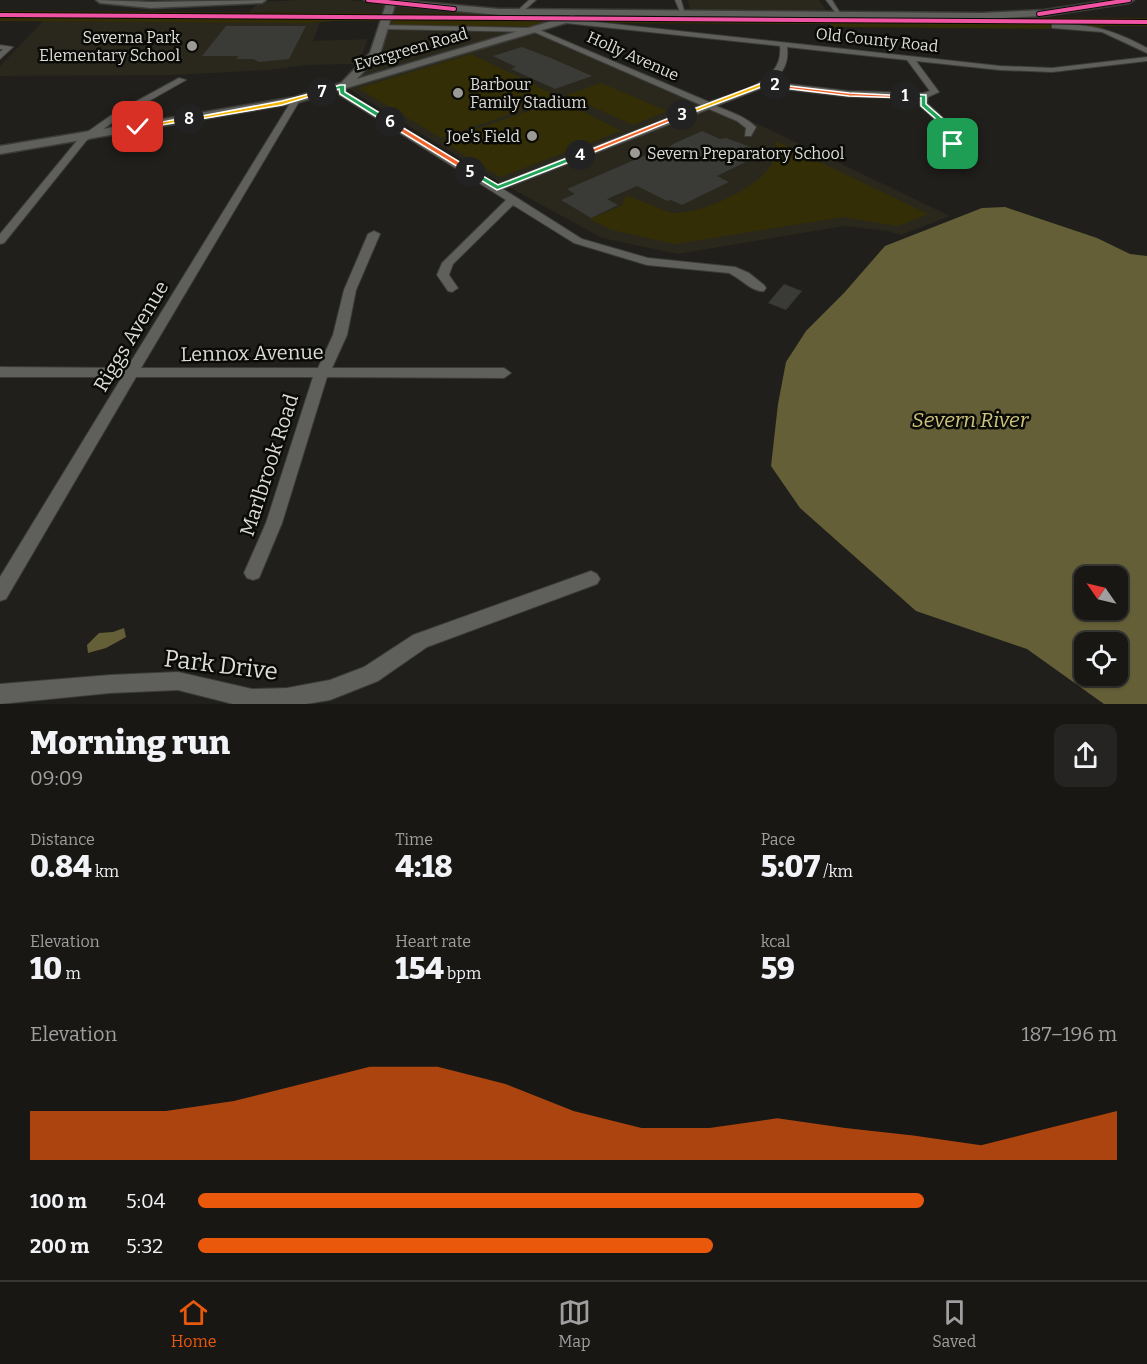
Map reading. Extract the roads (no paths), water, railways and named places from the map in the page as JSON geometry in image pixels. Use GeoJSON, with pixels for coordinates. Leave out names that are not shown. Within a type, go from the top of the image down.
{"type":"FeatureCollection","features":[{"type":"Feature","properties":{"kind":"street"},"geometry":{"type":"LineString","coordinates":[[100,0],[151,5],[262,0]]}},
{"type":"Feature","properties":{"kind":"street"},"geometry":{"type":"LineString","coordinates":[[368,0],[518,13],[840,15],[1019,15],[1129,0]]}},
{"type":"Feature","properties":{"kind":"street"},"geometry":{"type":"LineString","coordinates":[[518,13],[533,0]]}},
{"type":"Feature","properties":{"kind":"street"},"geometry":{"type":"LineString","coordinates":[[678,0],[683,13]]}},
{"type":"Feature","properties":{"kind":"street"},"geometry":{"type":"LineString","coordinates":[[829,0],[840,15]]}},
{"type":"Feature","properties":{"kind":"street"},"geometry":{"type":"LineString","coordinates":[[392,1],[375,54],[342,87],[342,93],[497,188],[578,242],[647,261],[731,270],[745,276],[760,288]]}},
{"type":"Feature","properties":{"kind":"street","name":"Evergreen Road"},"geometry":{"type":"LineString","coordinates":[[0,150],[296,100],[567,21],[579,12]]}},
{"type":"Feature","properties":{"kind":"street","name":"Old County Road"},"geometry":{"type":"LineString","coordinates":[[567,21],[1035,70],[1147,59]]}},
{"type":"Feature","properties":{"kind":"street"},"geometry":{"type":"LineString","coordinates":[[1055,26],[1099,28],[1117,34],[1147,51]]}},
{"type":"Feature","properties":{"kind":"street","name":"Holly Avenue"},"geometry":{"type":"LineString","coordinates":[[382,27],[535,30],[740,119],[751,127],[748,134]]}},
{"type":"Feature","properties":{"kind":"street"},"geometry":{"type":"LineString","coordinates":[[497,188],[707,104],[764,84],[784,65],[786,58],[783,44]]}},
{"type":"Feature","properties":{"kind":"street"},"geometry":{"type":"LineString","coordinates":[[0,47],[9,47],[0,57]]}},
{"type":"Feature","properties":{"kind":"street"},"geometry":{"type":"LineString","coordinates":[[764,84],[849,94],[924,96],[932,94],[935,90],[909,58]]}},
{"type":"Feature","properties":{"kind":"street"},"geometry":{"type":"LineString","coordinates":[[0,241],[88,136],[116,116],[182,80]]}},
{"type":"Feature","properties":{"kind":"street"},"geometry":{"type":"LineString","coordinates":[[924,96],[923,104],[948,126],[953,144]]}},
{"type":"Feature","properties":{"kind":"street","name":"Riggs Avenue"},"geometry":{"type":"LineString","coordinates":[[0,593],[239,194],[267,152],[296,100]]}},
{"type":"Feature","properties":{"kind":"street"},"geometry":{"type":"LineString","coordinates":[[452,288],[443,275],[448,263],[512,200]]}},
{"type":"Feature","properties":{"kind":"street","name":"Marlbrook Road"},"geometry":{"type":"LineString","coordinates":[[253,573],[274,523],[297,440],[316,384],[330,359],[339,335],[350,290],[374,234]]}},
{"type":"Feature","properties":{"kind":"street","name":"Lennox Avenue"},"geometry":{"type":"LineString","coordinates":[[0,372],[504,373]]}},
{"type":"Feature","properties":{"kind":"street","name":"Park Drive"},"geometry":{"type":"LineString","coordinates":[[0,694],[110,684],[178,681],[252,699],[287,698],[330,690],[371,674],[420,642],[591,579]]}},
{"type":"Feature","properties":{"kind":"water","name":"Severn River"},"geometry":{"type":"Polygon","coordinates":[[[1005,207],[1097,238],[1130,254],[1147,256],[1147,704],[1104,704],[1079,686],[1128,686],[1128,632],[1074,632],[1074,683],[1027,649],[916,611],[800,508],[771,466],[778,404],[786,362],[806,331],[844,293],[885,246],[982,208],[1005,207]]]}},
{"type":"Feature","properties":{"kind":"water"},"geometry":{"type":"Polygon","coordinates":[[[124,628],[126,637],[106,648],[88,653],[87,645],[99,633],[124,628]]]}},
{"type":"Feature","properties":{"kind":"place","name":"Severna Park Elementary School"},"geometry":{"type":"Point","coordinates":[192,46]}},
{"type":"Feature","properties":{"kind":"place","name":"Barbour Family Stadium"},"geometry":{"type":"Point","coordinates":[458,93]}},
{"type":"Feature","properties":{"kind":"place","name":"Joe's Field"},"geometry":{"type":"Point","coordinates":[532,136]}},
{"type":"Feature","properties":{"kind":"place","name":"Severn Preparatory School"},"geometry":{"type":"Point","coordinates":[635,153]}}]}
